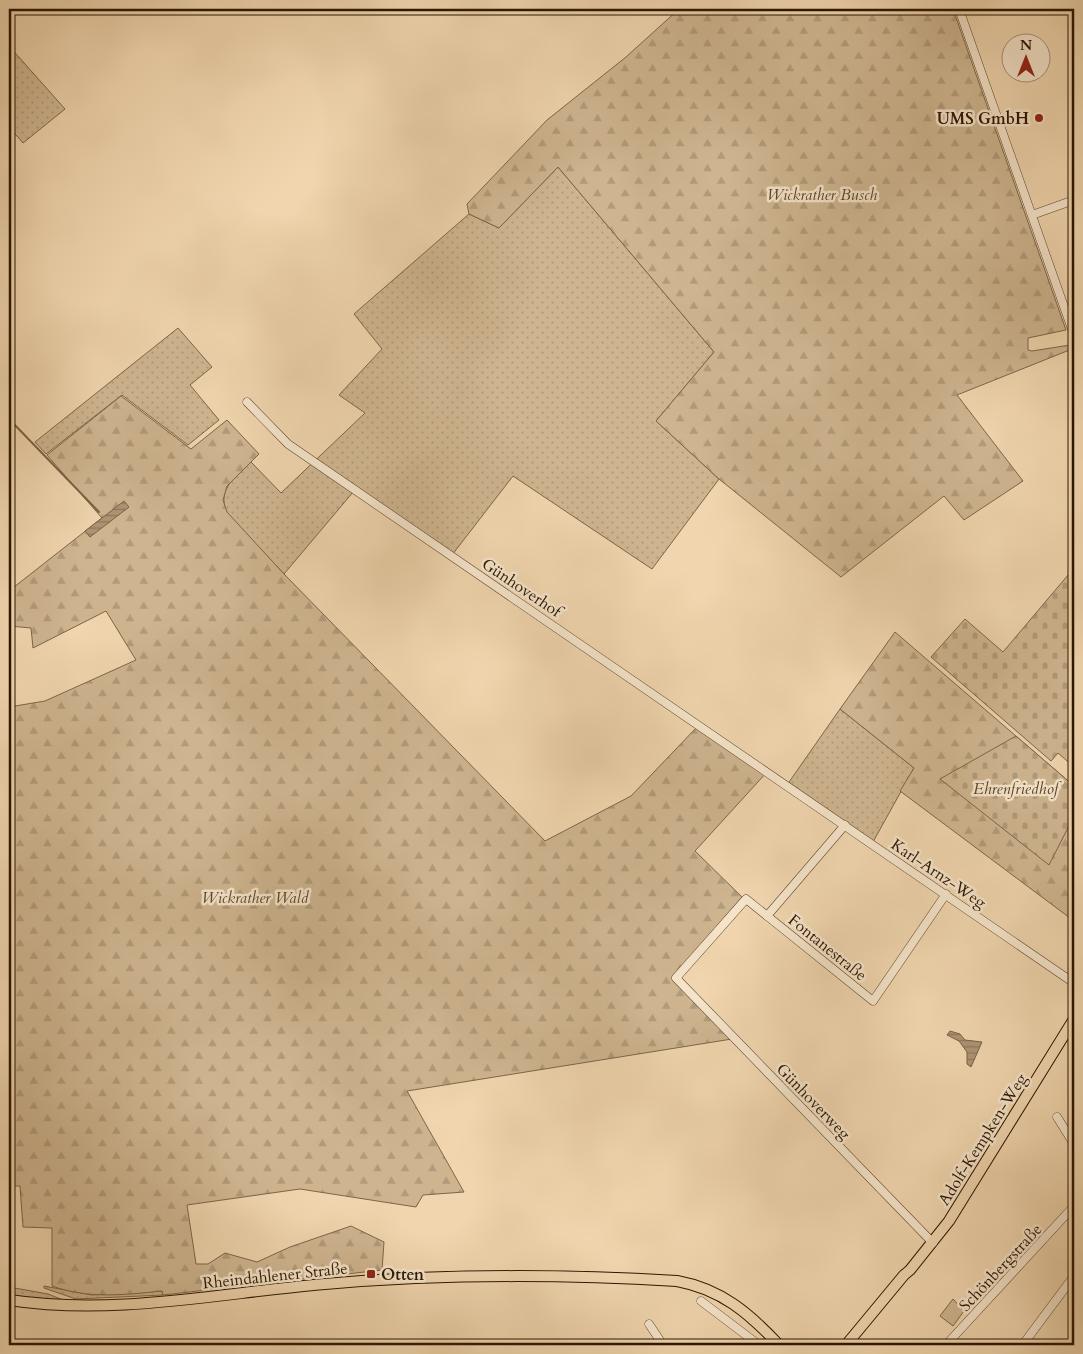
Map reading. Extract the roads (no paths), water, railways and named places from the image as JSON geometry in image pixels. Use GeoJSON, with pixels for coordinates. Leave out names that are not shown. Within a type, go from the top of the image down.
{"type":"FeatureCollection","features":[{"type":"Feature","properties":{"kind":"main road","name":"Adolf-Kempken-Weg"},"geometry":{"type":"LineString","coordinates":[[846,1345],[933,1243],[949,1221],[1074,1019]]}},
{"type":"Feature","properties":{"kind":"main road","name":"Adolf-Kempken-Weg"},"geometry":{"type":"LineString","coordinates":[[854,1345],[908,1278],[910,1270]]}},
{"type":"Feature","properties":{"kind":"main road","name":"Rheindahlener Straße"},"geometry":{"type":"LineString","coordinates":[[9,1300],[76,1306],[124,1306],[377,1279],[501,1275],[677,1281],[698,1285],[723,1296],[751,1316],[779,1345]]}},
{"type":"Feature","properties":{"kind":"street"},"geometry":{"type":"LineString","coordinates":[[959,9],[1074,335]]}},
{"type":"Feature","properties":{"kind":"street"},"geometry":{"type":"LineString","coordinates":[[1032,215],[1074,200]]}},
{"type":"Feature","properties":{"kind":"street","name":"Günhoverhof"},"geometry":{"type":"LineString","coordinates":[[246,402],[288,444],[788,787]]}},
{"type":"Feature","properties":{"kind":"street","name":"Karl-Arnz-Weg"},"geometry":{"type":"LineString","coordinates":[[788,787],[1074,983]]}},
{"type":"Feature","properties":{"kind":"street"},"geometry":{"type":"LineString","coordinates":[[767,916],[845,825]]}},
{"type":"Feature","properties":{"kind":"street","name":"Fontanestraße"},"geometry":{"type":"LineString","coordinates":[[676,978],[746,899],[873,1001],[946,894]]}},
{"type":"Feature","properties":{"kind":"street","name":"Günhoverweg"},"geometry":{"type":"LineString","coordinates":[[676,978],[933,1243]]}},
{"type":"Feature","properties":{"kind":"street"},"geometry":{"type":"LineString","coordinates":[[1057,1117],[1074,1144]]}},
{"type":"Feature","properties":{"kind":"street","name":"Schönbergstraße"},"geometry":{"type":"LineString","coordinates":[[946,1345],[1074,1206]]}},
{"type":"Feature","properties":{"kind":"street"},"geometry":{"type":"LineString","coordinates":[[1018,1345],[1024,1343],[1074,1276]]}},
{"type":"Feature","properties":{"kind":"street"},"geometry":{"type":"LineString","coordinates":[[713,1310],[723,1296]]}},
{"type":"Feature","properties":{"kind":"street"},"geometry":{"type":"LineString","coordinates":[[701,1301],[759,1345]]}},
{"type":"Feature","properties":{"kind":"street"},"geometry":{"type":"LineString","coordinates":[[649,1324],[662,1345]]}},
{"type":"Feature","properties":{"kind":"waterway"},"geometry":{"type":"LineString","coordinates":[[10,420],[99,512]]}},
{"type":"Feature","properties":{"kind":"place","name":"UMS GmbH"},"geometry":{"type":"Point","coordinates":[1039,118]}},
{"type":"Feature","properties":{"kind":"place","name":"Otten"},"geometry":{"type":"Point","coordinates":[371,1274]}},
{"type":"Feature","properties":{"kind":"park label","name":"Wickrather Busch"},"geometry":{"type":"Point","coordinates":[822,194]}},
{"type":"Feature","properties":{"kind":"park label","name":"Ehrenfriedhof"},"geometry":{"type":"Point","coordinates":[1016,788]}},
{"type":"Feature","properties":{"kind":"park label","name":"Wickrather Wald"},"geometry":{"type":"Point","coordinates":[255,897]}}]}
